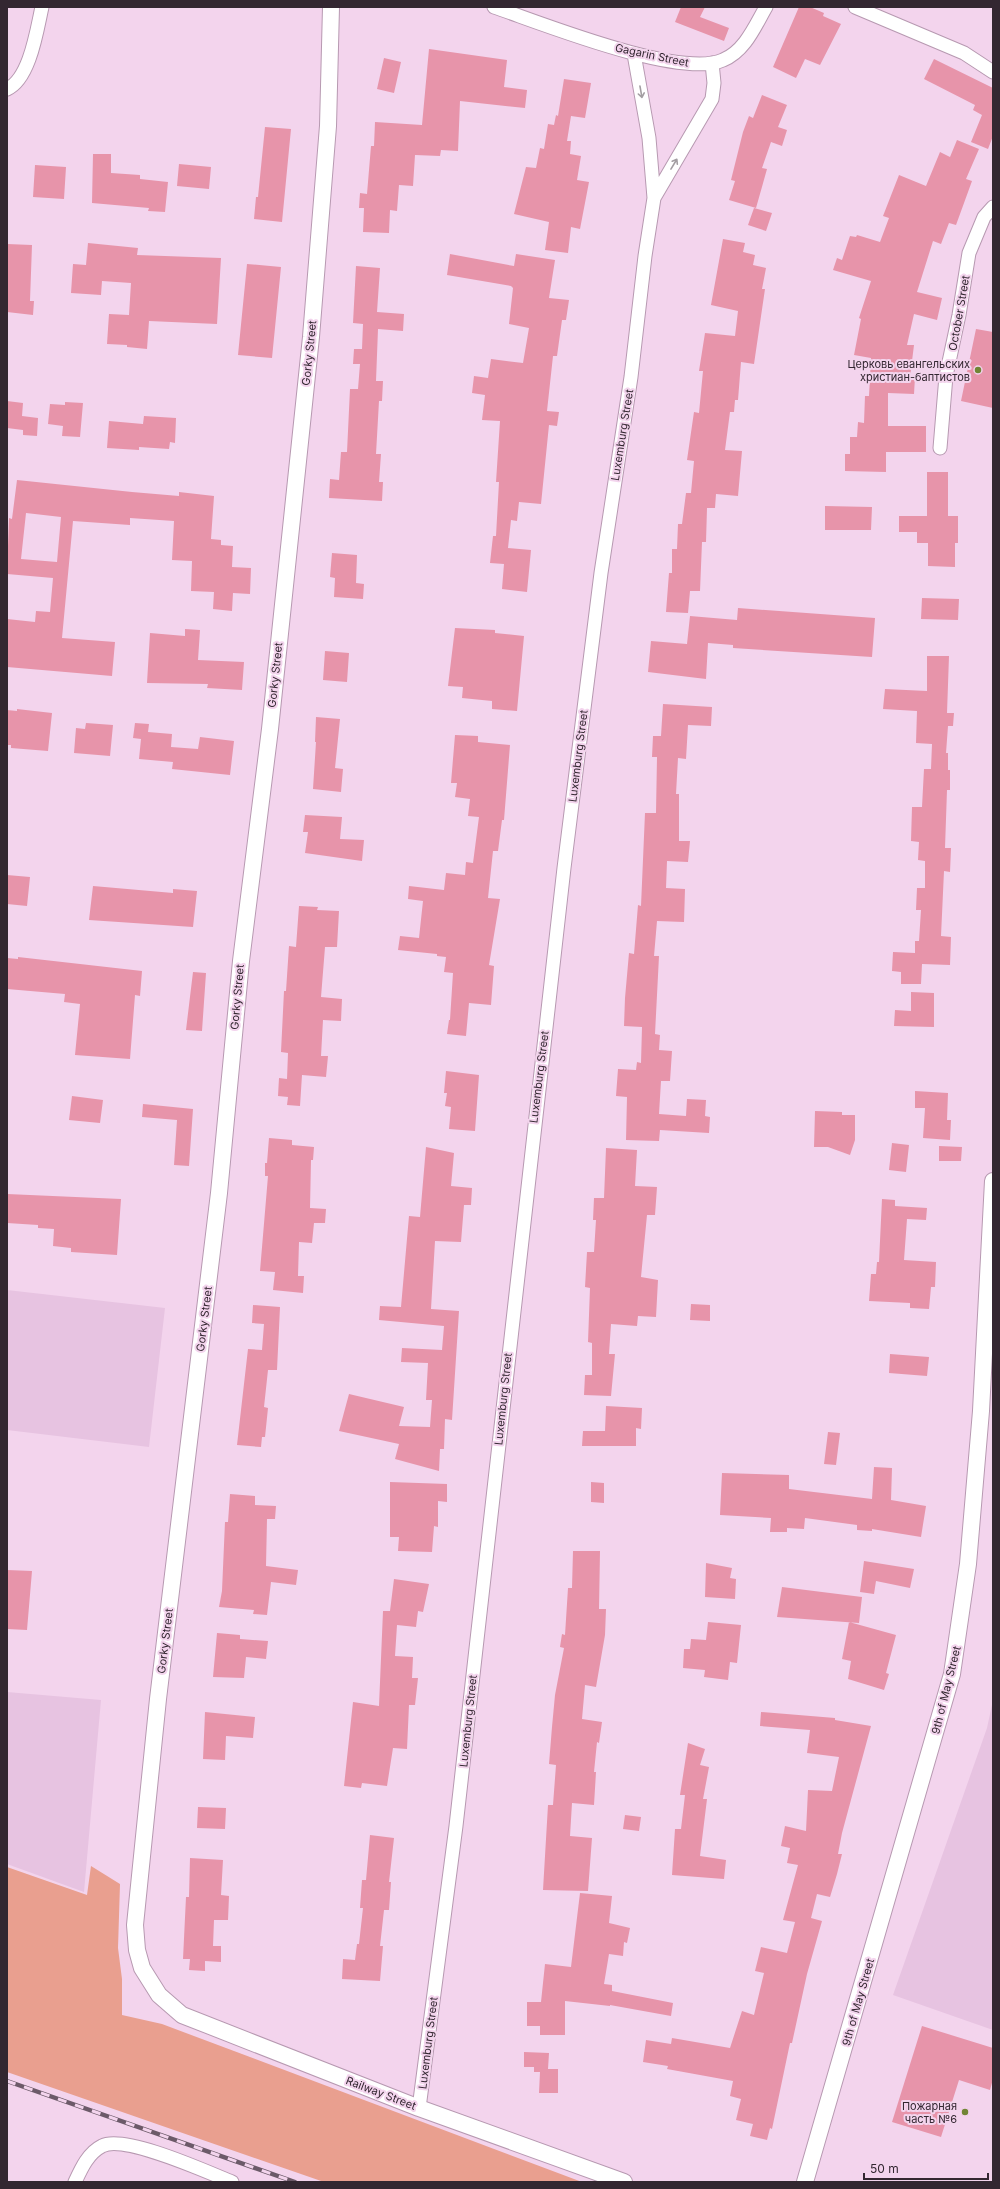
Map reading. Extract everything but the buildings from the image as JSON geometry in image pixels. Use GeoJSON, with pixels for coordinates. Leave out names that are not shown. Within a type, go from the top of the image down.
{"type":"FeatureCollection","features":[{"type":"Feature","properties":{"kind":"street"},"geometry":{"type":"LineString","coordinates":[[7,89],[12,87],[23,72],[30,58],[42,7]]}},
{"type":"Feature","properties":{"kind":"street","name":"Gorky Street"},"geometry":{"type":"LineString","coordinates":[[151,1983],[142,1968],[137,1950],[135,1925],[159,1691],[219,1193],[241,961],[270,729],[308,367],[328,126],[330,7]]}},
{"type":"Feature","properties":{"kind":"street","name":"Gagarin Street"},"geometry":{"type":"LineString","coordinates":[[494,7],[634,54],[695,65],[723,60],[736,52],[749,36],[766,7]]}},
{"type":"Feature","properties":{"kind":"street"},"geometry":{"type":"LineString","coordinates":[[855,7],[964,53],[993,72]]}},
{"type":"Feature","properties":{"kind":"street"},"geometry":{"type":"LineString","coordinates":[[634,54],[649,138],[654,198]]}},
{"type":"Feature","properties":{"kind":"street","name":"Luxemburg Street"},"geometry":{"type":"LineString","coordinates":[[419,2108],[456,1826],[564,860],[601,573],[631,377],[645,256],[654,198],[712,99],[714,83],[712,63]]}},
{"type":"Feature","properties":{"kind":"street","name":"October Street"},"geometry":{"type":"LineString","coordinates":[[940,448],[946,376],[960,315],[969,253],[984,217],[993,207]]}},
{"type":"Feature","properties":{"kind":"street","name":"9th of May Street"},"geometry":{"type":"LineString","coordinates":[[805,2182],[952,1674],[968,1564],[987,1410],[993,1181]]}},
{"type":"Feature","properties":{"kind":"street","name":"Railway Street"},"geometry":{"type":"LineString","coordinates":[[151,1983],[169,2005],[182,2015],[419,2108],[624,2182]]}},
{"type":"Feature","properties":{"kind":"street"},"geometry":{"type":"LineString","coordinates":[[75,2182],[88,2157],[102,2145],[124,2143],[232,2182]]}},
{"type":"Feature","properties":{"kind":"shaded area"},"geometry":{"type":"Polygon","coordinates":[[[7,1290],[165,1308],[149,1447],[7,1430],[7,1290]]]}},
{"type":"Feature","properties":{"kind":"shaded area"},"geometry":{"type":"Polygon","coordinates":[[[7,1692],[101,1700],[84,1892],[7,1864],[7,1692]]]}},
{"type":"Feature","properties":{"kind":"shaded area"},"geometry":{"type":"Polygon","coordinates":[[[993,1700],[993,2030],[893,1995],[987,1728],[993,1700]]]}},
{"type":"Feature","properties":{"kind":"shaded area"},"geometry":{"type":"Polygon","coordinates":[[[91,1866],[120,1884],[118,1948],[122,1979],[122,2015],[162,2024],[582,2182],[324,2182],[7,2072],[7,1867],[87,1895],[91,1866]]]}},
{"type":"Feature","properties":{"kind":"railway"},"geometry":{"type":"LineString","coordinates":[[7,2081],[295,2182]]}},
{"type":"Feature","properties":{"kind":"place","name":"Церковь евангельских христиан-баптистов"},"geometry":{"type":"Point","coordinates":[978,370]}},
{"type":"Feature","properties":{"kind":"place","name":"Пожарная часть №6"},"geometry":{"type":"Point","coordinates":[965,2112]}}]}
